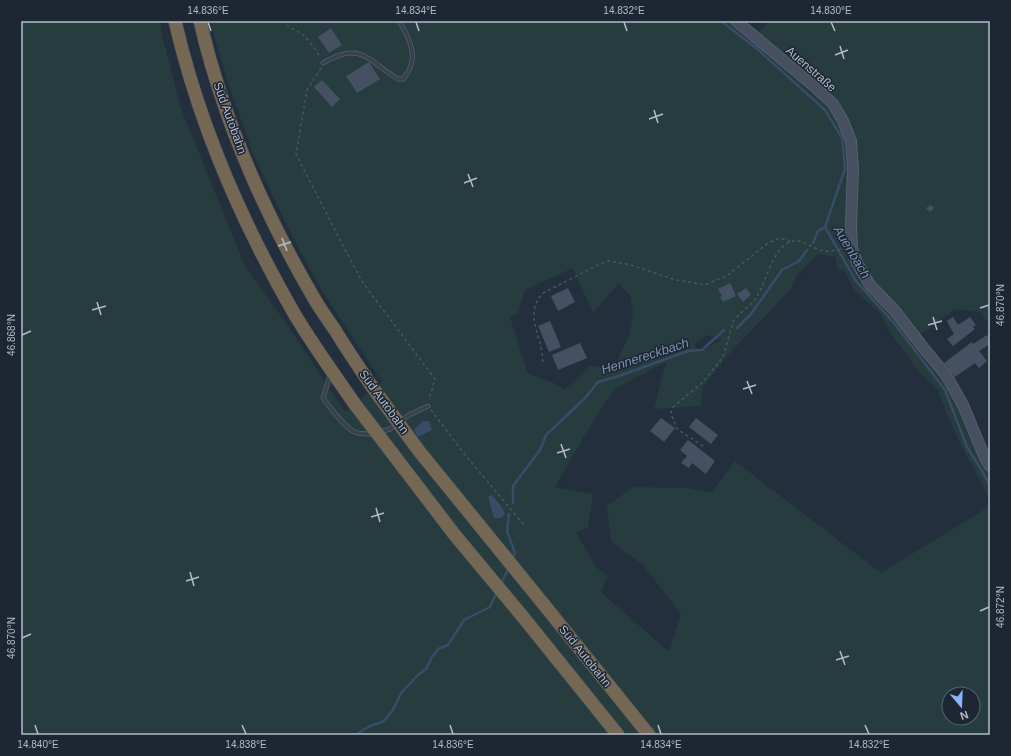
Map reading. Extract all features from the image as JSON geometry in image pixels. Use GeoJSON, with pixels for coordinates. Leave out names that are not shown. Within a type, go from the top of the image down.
{"type":"FeatureCollection","features":[{"type":"Feature","properties":{"kind":"highway","name":"Süd Autobahn"},"geometry":{"type":"LineString","coordinates":[[175,21],[195,93],[215,152],[266,263],[296,316],[354,403],[454,534],[618,735]]}},
{"type":"Feature","properties":{"kind":"highway","name":"Süd Autobahn"},"geometry":{"type":"LineString","coordinates":[[200,21],[218,89],[237,142],[286,249],[316,301],[373,388],[419,451],[649,735]]}},
{"type":"Feature","properties":{"kind":"street","name":"Auenstraße"},"geometry":{"type":"LineString","coordinates":[[736,21],[815,87],[833,104],[844,121],[851,141],[853,168],[851,225],[852,248],[857,263],[870,285],[895,311],[946,375],[963,406],[985,458],[990,466]]}},
{"type":"Feature","properties":{"kind":"lane"},"geometry":{"type":"LineString","coordinates":[[323,63],[338,55],[349,53],[358,54],[373,60],[398,79],[403,79],[410,70],[413,54],[411,43],[399,21]]}},
{"type":"Feature","properties":{"kind":"lane"},"geometry":{"type":"LineString","coordinates":[[331,370],[323,398],[335,414],[350,429],[357,433],[372,434],[390,429],[409,415],[428,406]]}},
{"type":"Feature","properties":{"kind":"path"},"geometry":{"type":"LineString","coordinates":[[282,21],[302,34],[316,49],[323,63],[307,90],[296,154],[363,283],[435,379],[428,406],[466,456],[524,525]]}},
{"type":"Feature","properties":{"kind":"path"},"geometry":{"type":"LineString","coordinates":[[544,362],[534,321],[538,297],[600,264],[608,261],[627,264],[676,280],[705,285],[728,275],[768,243],[778,239],[788,240],[790,242]]}},
{"type":"Feature","properties":{"kind":"path"},"geometry":{"type":"LineString","coordinates":[[703,446],[677,428],[671,414],[672,408],[702,383],[720,361],[724,354],[733,322],[753,303],[775,258],[785,245],[790,242],[797,241],[826,251],[846,249]]}},
{"type":"Feature","properties":{"kind":"green space"},"geometry":{"type":"Polygon","coordinates":[[[21,21],[160,21],[162,35],[181,109],[245,266],[288,326],[345,412],[382,382],[322,291],[288,228],[253,154],[227,79],[210,21],[728,21],[747,39],[767,25],[764,21],[990,21],[990,325],[980,312],[955,309],[913,341],[945,382],[960,408],[977,449],[990,473],[990,500],[960,443],[938,390],[918,371],[890,332],[880,313],[854,290],[845,272],[837,268],[835,257],[819,254],[797,275],[791,289],[728,355],[703,387],[701,406],[654,409],[666,362],[614,389],[584,436],[555,487],[593,494],[588,528],[576,532],[597,568],[608,576],[601,592],[669,652],[681,614],[643,565],[611,541],[607,506],[633,487],[689,488],[711,493],[735,461],[881,573],[990,506],[990,735],[21,735],[21,21]],[[573,268],[525,290],[518,313],[510,317],[528,374],[554,383],[565,390],[589,366],[614,368],[630,333],[633,312],[630,296],[619,283],[593,313],[573,268]],[[708,335],[694,344],[701,352],[720,340],[708,335]]]}},
{"type":"Feature","properties":{"kind":"water"},"geometry":{"type":"Polygon","coordinates":[[[423,421],[429,421],[432,430],[418,437],[414,430],[423,421]]]}},
{"type":"Feature","properties":{"kind":"water"},"geometry":{"type":"Polygon","coordinates":[[[492,495],[501,506],[505,514],[501,518],[494,518],[488,497],[492,495]]]}},
{"type":"Feature","properties":{"kind":"building"},"geometry":{"type":"Polygon","coordinates":[[[331,28],[342,45],[329,53],[318,37],[331,28]]]}},
{"type":"Feature","properties":{"kind":"building"},"geometry":{"type":"Polygon","coordinates":[[[369,62],[380,79],[357,93],[346,76],[369,62]]]}},
{"type":"Feature","properties":{"kind":"building"},"geometry":{"type":"Polygon","coordinates":[[[322,80],[340,99],[332,107],[314,87],[322,80]]]}},
{"type":"Feature","properties":{"kind":"building"},"geometry":{"type":"Polygon","coordinates":[[[931,205],[934,208],[930,212],[926,208],[931,205]]]}},
{"type":"Feature","properties":{"kind":"building"},"geometry":{"type":"Polygon","coordinates":[[[730,283],[736,296],[723,302],[720,297],[722,296],[718,289],[730,283]]]}},
{"type":"Feature","properties":{"kind":"building"},"geometry":{"type":"Polygon","coordinates":[[[568,288],[575,302],[558,311],[551,296],[568,288]]]}},
{"type":"Feature","properties":{"kind":"building"},"geometry":{"type":"Polygon","coordinates":[[[746,288],[751,295],[743,302],[737,294],[746,288]]]}},
{"type":"Feature","properties":{"kind":"building"},"geometry":{"type":"Polygon","coordinates":[[[953,317],[958,325],[970,317],[976,325],[973,327],[975,329],[953,346],[947,339],[954,334],[947,321],[953,317]]]}},
{"type":"Feature","properties":{"kind":"building"},"geometry":{"type":"Polygon","coordinates":[[[550,321],[561,347],[549,352],[538,326],[550,321]]]}},
{"type":"Feature","properties":{"kind":"building"},"geometry":{"type":"Polygon","coordinates":[[[987,335],[990,339],[990,344],[979,351],[987,361],[979,368],[975,363],[955,377],[944,363],[972,342],[973,344],[987,335]]]}},
{"type":"Feature","properties":{"kind":"building"},"geometry":{"type":"Polygon","coordinates":[[[580,343],[587,358],[558,370],[552,355],[580,343]]]}},
{"type":"Feature","properties":{"kind":"building"},"geometry":{"type":"Polygon","coordinates":[[[661,418],[675,428],[664,442],[650,431],[661,418]]]}},
{"type":"Feature","properties":{"kind":"building"},"geometry":{"type":"Polygon","coordinates":[[[696,418],[718,435],[711,444],[689,427],[696,418]]]}},
{"type":"Feature","properties":{"kind":"building"},"geometry":{"type":"Polygon","coordinates":[[[688,440],[715,461],[706,474],[692,463],[689,468],[681,463],[687,456],[680,450],[688,440]]]}},
{"type":"Feature","properties":{"kind":"waterway","name":"Auenbach"},"geometry":{"type":"LineString","coordinates":[[721,21],[756,48],[825,110],[842,138],[845,169],[825,227],[856,281],[894,323],[945,390],[967,447],[990,485]]}},
{"type":"Feature","properties":{"kind":"waterway","name":"Hennereckbach"},"geometry":{"type":"LineString","coordinates":[[813,243],[818,231],[825,227]]}},
{"type":"Feature","properties":{"kind":"waterway","name":"Hennereckbach"},"geometry":{"type":"LineString","coordinates":[[737,328],[751,314],[782,270],[799,261],[807,250]]}},
{"type":"Feature","properties":{"kind":"waterway","name":"Hennereckbach"},"geometry":{"type":"LineString","coordinates":[[513,503],[513,486],[540,450],[546,435],[585,398],[598,382],[688,351],[702,350],[724,330]]}},
{"type":"Feature","properties":{"kind":"waterway","name":"Hennereckbach"},"geometry":{"type":"LineString","coordinates":[[509,514],[507,531],[515,553],[512,559]]}},
{"type":"Feature","properties":{"kind":"waterway","name":"Hennereckbach"},"geometry":{"type":"LineString","coordinates":[[501,584],[509,567]]}},
{"type":"Feature","properties":{"kind":"waterway","name":"Hennereckbach"},"geometry":{"type":"LineString","coordinates":[[355,735],[368,727],[384,721],[394,708],[401,693],[418,675],[426,669],[438,649],[448,645],[464,620],[490,607],[497,592]]}}]}
